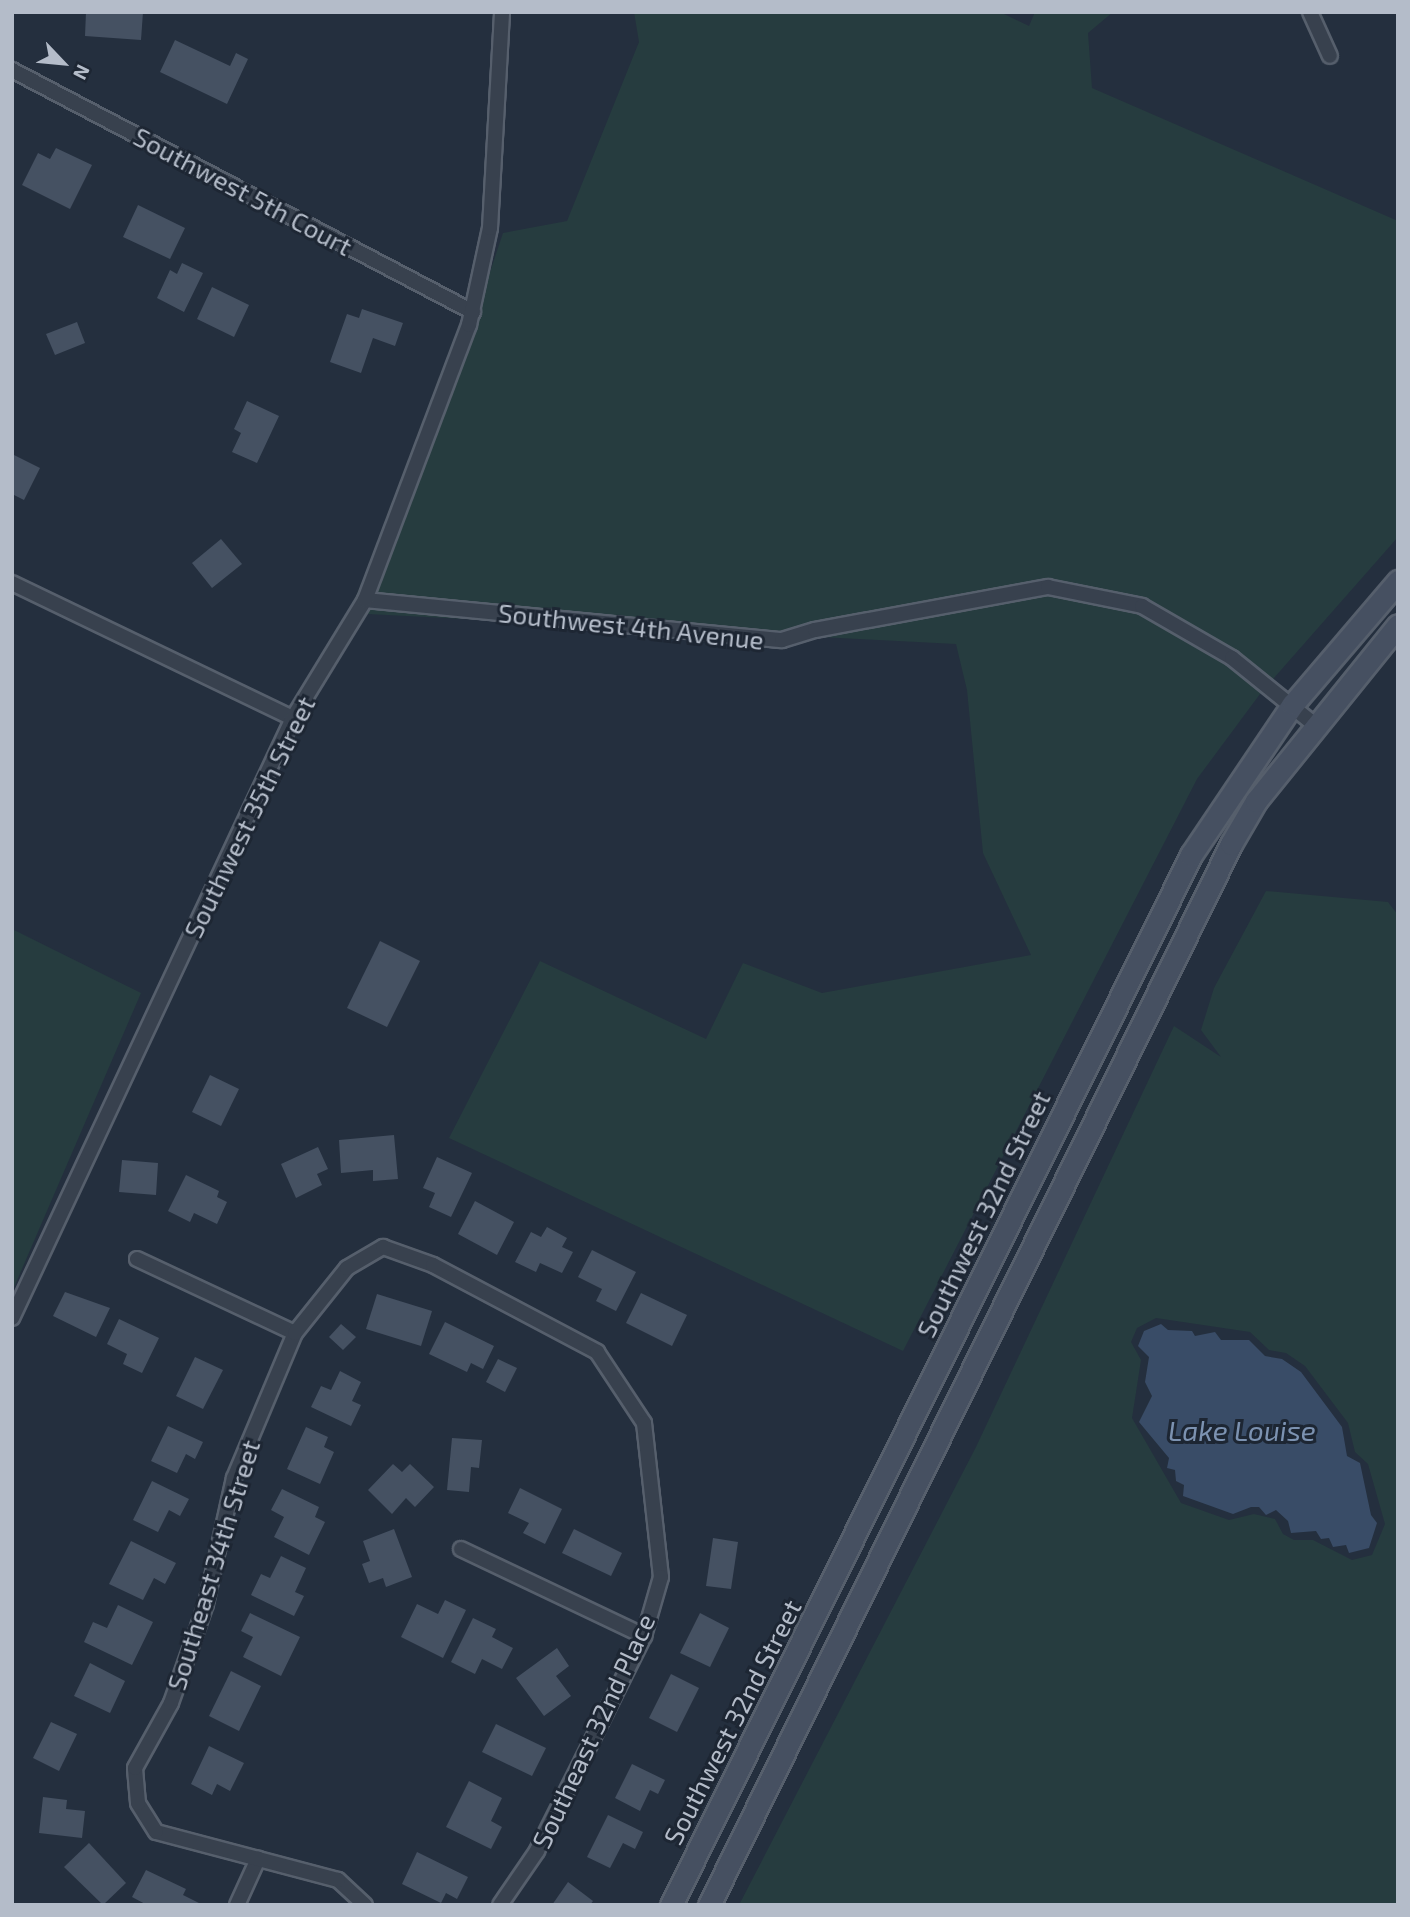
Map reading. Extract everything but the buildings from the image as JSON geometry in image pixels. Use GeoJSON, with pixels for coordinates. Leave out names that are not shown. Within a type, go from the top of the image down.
{"type":"FeatureCollection","features":[{"type":"Feature","properties":{"kind":"main road","name":"Southwest 32nd Street"},"geometry":{"type":"LineString","coordinates":[[671,1905],[1191,855],[1293,704],[1398,581]]}},
{"type":"Feature","properties":{"kind":"main road"},"geometry":{"type":"LineString","coordinates":[[709,1905],[1231,844],[1256,801],[1398,625]]}},
{"type":"Feature","properties":{"kind":"street","name":"Southwest 35th Street"},"geometry":{"type":"LineString","coordinates":[[12,1318],[293,718],[365,600],[473,312],[491,228],[502,12]]}},
{"type":"Feature","properties":{"kind":"street"},"geometry":{"type":"LineString","coordinates":[[1310,12],[1330,56]]}},
{"type":"Feature","properties":{"kind":"street","name":"Southwest 5th Court"},"geometry":{"type":"LineString","coordinates":[[12,70],[473,312]]}},
{"type":"Feature","properties":{"kind":"street"},"geometry":{"type":"LineString","coordinates":[[12,583],[293,718]]}},
{"type":"Feature","properties":{"kind":"street","name":"Southwest 4th Avenue"},"geometry":{"type":"LineString","coordinates":[[365,600],[782,640],[815,630],[1048,587],[1142,606],[1232,658],[1293,704],[1315,725]]}},
{"type":"Feature","properties":{"kind":"street","name":"Southeast 34th Street"},"geometry":{"type":"LineString","coordinates":[[258,1859],[156,1832],[138,1804],[135,1768],[171,1703],[206,1604],[234,1478],[295,1334],[347,1268],[383,1247],[433,1265],[597,1352],[645,1423]]}},
{"type":"Feature","properties":{"kind":"street"},"geometry":{"type":"LineString","coordinates":[[137,1259],[295,1334]]}},
{"type":"Feature","properties":{"kind":"street","name":"Southeast 32nd Place"},"geometry":{"type":"LineString","coordinates":[[500,1905],[537,1851],[644,1636],[661,1577],[645,1423]]}},
{"type":"Feature","properties":{"kind":"street"},"geometry":{"type":"LineString","coordinates":[[461,1549],[644,1636]]}},
{"type":"Feature","properties":{"kind":"street"},"geometry":{"type":"LineString","coordinates":[[237,1905],[258,1859],[338,1880],[365,1905]]}},
{"type":"Feature","properties":{"kind":"green space"},"geometry":{"type":"Polygon","coordinates":[[[634,12],[1000,12],[1029,26],[1035,12],[1113,12],[1088,33],[1092,88],[1398,221],[1398,537],[1260,694],[1197,779],[903,1351],[449,1138],[540,961],[706,1039],[743,963],[822,993],[1031,955],[983,853],[967,690],[956,644],[348,613],[450,392],[503,233],[567,221],[639,42],[634,12]]]}},
{"type":"Feature","properties":{"kind":"green space"},"geometry":{"type":"Polygon","coordinates":[[[1266,891],[1388,902],[1398,915],[1398,1905],[739,1905],[976,1447],[1174,1026],[1221,1057],[1201,1030],[1214,988],[1266,891]],[[1156,1318],[1137,1328],[1131,1342],[1141,1360],[1132,1418],[1181,1503],[1229,1520],[1254,1514],[1275,1519],[1283,1534],[1294,1540],[1313,1540],[1352,1560],[1372,1555],[1385,1524],[1368,1464],[1355,1452],[1348,1423],[1305,1366],[1286,1353],[1269,1350],[1250,1332],[1156,1318]]]}},
{"type":"Feature","properties":{"kind":"green space"},"geometry":{"type":"Polygon","coordinates":[[[12,929],[141,993],[12,1292],[12,929]]]}},
{"type":"Feature","properties":{"kind":"water","name":"Lake Louise"},"geometry":{"type":"Polygon","coordinates":[[[1161,1324],[1168,1330],[1192,1331],[1195,1336],[1215,1332],[1221,1340],[1249,1340],[1265,1356],[1282,1359],[1301,1372],[1342,1427],[1347,1456],[1360,1463],[1371,1515],[1377,1523],[1369,1548],[1349,1553],[1346,1545],[1333,1547],[1329,1538],[1321,1539],[1316,1531],[1291,1533],[1288,1521],[1276,1510],[1266,1515],[1259,1507],[1251,1507],[1233,1514],[1183,1496],[1184,1485],[1176,1481],[1175,1470],[1167,1468],[1169,1458],[1139,1422],[1152,1396],[1145,1382],[1149,1357],[1138,1346],[1144,1331],[1161,1324]]]}}]}
